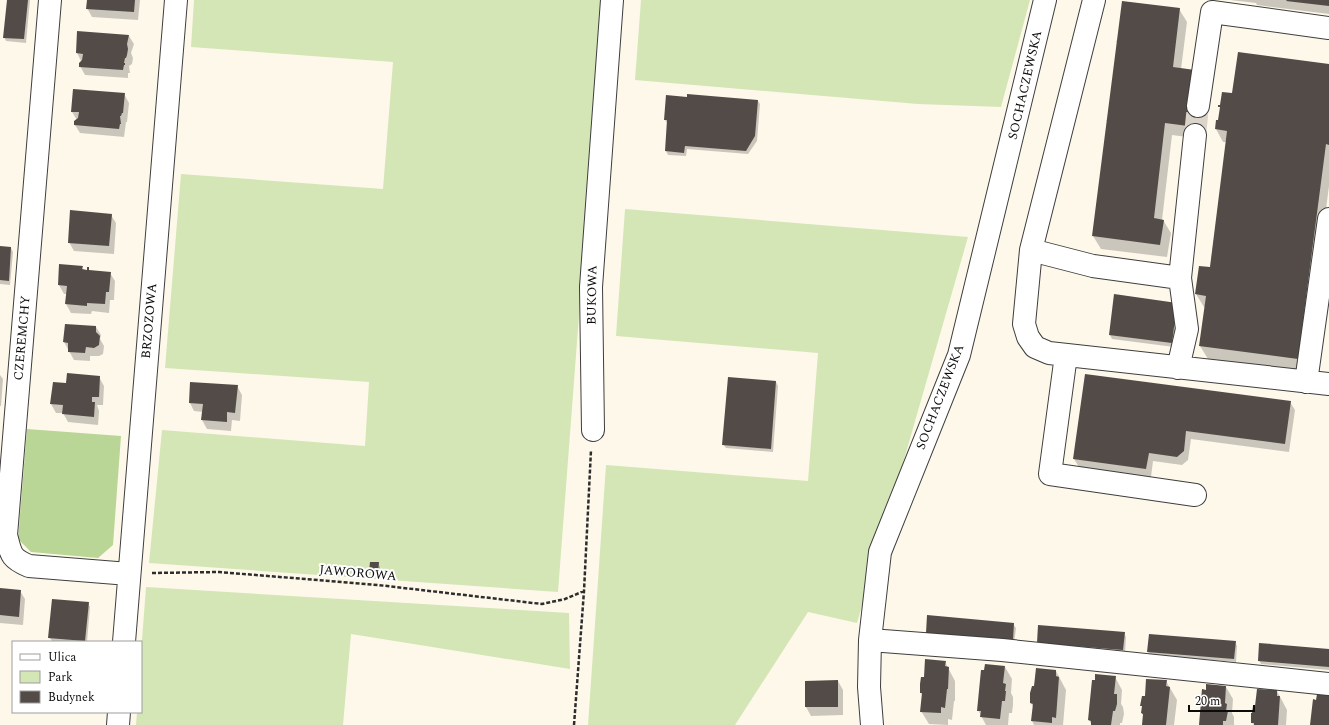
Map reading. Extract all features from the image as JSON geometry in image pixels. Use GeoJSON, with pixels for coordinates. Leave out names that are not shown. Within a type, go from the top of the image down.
{"type":"FeatureCollection","features":[{"type":"Feature","properties":{"kind":"street","name":"CZEREMCHY"},"geometry":{"type":"LineString","coordinates":[[50,0],[6,535],[12,556],[19,562],[29,566],[128,574]]}},
{"type":"Feature","properties":{"kind":"street","name":"BRZOZOWA"},"geometry":{"type":"LineString","coordinates":[[124,641],[128,574],[176,0]]}},
{"type":"Feature","properties":{"kind":"street","name":"BUKOWA"},"geometry":{"type":"LineString","coordinates":[[593,430],[591,287],[612,0]]}},
{"type":"Feature","properties":{"kind":"street","name":"SOCHACZEWSKA"},"geometry":{"type":"LineString","coordinates":[[872,725],[869,687],[870,640],[880,552],[959,355],[1045,0]]}},
{"type":"Feature","properties":{"kind":"street"},"geometry":{"type":"LineString","coordinates":[[1094,0],[1031,250],[1024,324],[1028,337],[1035,347],[1049,353],[1329,384]]}},
{"type":"Feature","properties":{"kind":"street"},"geometry":{"type":"LineString","coordinates":[[1198,106],[1212,12],[1329,28]]}},
{"type":"Feature","properties":{"kind":"street"},"geometry":{"type":"LineString","coordinates":[[1178,368],[1187,329],[1180,278],[1195,135]]}},
{"type":"Feature","properties":{"kind":"street"},"geometry":{"type":"LineString","coordinates":[[1306,382],[1323,305],[1329,219]]}},
{"type":"Feature","properties":{"kind":"street"},"geometry":{"type":"LineString","coordinates":[[1031,250],[1093,266],[1180,278]]}},
{"type":"Feature","properties":{"kind":"street"},"geometry":{"type":"LineString","coordinates":[[1066,355],[1050,474],[1195,495]]}},
{"type":"Feature","properties":{"kind":"street"},"geometry":{"type":"LineString","coordinates":[[870,640],[1002,650],[1329,684]]}},
{"type":"Feature","properties":{"kind":"street"},"geometry":{"type":"LineString","coordinates":[[118,725],[119,713]]}},
{"type":"Feature","properties":{"kind":"path"},"geometry":{"type":"LineString","coordinates":[[574,725],[584,591],[593,430]]}},
{"type":"Feature","properties":{"kind":"path","name":"JAWOROWA"},"geometry":{"type":"LineString","coordinates":[[128,574],[219,572],[378,584],[542,604],[565,599],[584,591]]}},
{"type":"Feature","properties":{"kind":"green space"},"geometry":{"type":"Polygon","coordinates":[[[194,0],[603,0],[558,592],[149,563],[162,430],[365,446],[369,382],[165,368],[181,174],[383,189],[393,62],[191,47],[194,0]]]}},
{"type":"Feature","properties":{"kind":"green space"},"geometry":{"type":"Polygon","coordinates":[[[641,0],[1030,0],[1001,107],[918,104],[635,80],[641,0]]]}},
{"type":"Feature","properties":{"kind":"green space"},"geometry":{"type":"Polygon","coordinates":[[[625,209],[968,237],[857,623],[808,612],[735,725],[588,725],[606,465],[808,481],[818,353],[616,336],[625,209]]]}},
{"type":"Feature","properties":{"kind":"green space"},"geometry":{"type":"Polygon","coordinates":[[[27,429],[121,436],[113,545],[98,558],[31,552],[18,539],[27,429]]]}},
{"type":"Feature","properties":{"kind":"green space"},"geometry":{"type":"Polygon","coordinates":[[[146,587],[569,613],[570,669],[351,634],[343,725],[136,725],[137,713],[142,713],[142,641],[146,587]]]}},
{"type":"Feature","properties":{"kind":"building"},"geometry":{"type":"Polygon","coordinates":[[[7,0],[28,0],[24,39],[3,38],[7,0]]]}},
{"type":"Feature","properties":{"kind":"building"},"geometry":{"type":"Polygon","coordinates":[[[87,0],[135,0],[134,12],[86,9],[87,0]]]}},
{"type":"Feature","properties":{"kind":"building"},"geometry":{"type":"Polygon","coordinates":[[[1329,0],[1329,6],[1286,1],[1329,0]]]}},
{"type":"Feature","properties":{"kind":"building"},"geometry":{"type":"Polygon","coordinates":[[[1122,1],[1180,8],[1173,67],[1195,70],[1188,126],[1165,123],[1154,218],[1164,220],[1160,245],[1092,236],[1122,1]]]}},
{"type":"Feature","properties":{"kind":"building"},"geometry":{"type":"Polygon","coordinates":[[[77,31],[129,35],[127,55],[123,70],[79,67],[83,54],[76,53],[77,31]]]}},
{"type":"Feature","properties":{"kind":"building"},"geometry":{"type":"Polygon","coordinates":[[[1238,52],[1329,64],[1329,145],[1326,144],[1298,359],[1199,346],[1206,296],[1195,294],[1199,266],[1210,267],[1227,131],[1215,129],[1216,120],[1218,120],[1220,107],[1218,107],[1218,105],[1220,105],[1222,92],[1232,93],[1238,52]]]}},
{"type":"Feature","properties":{"kind":"building"},"geometry":{"type":"Polygon","coordinates":[[[73,89],[125,93],[123,113],[120,116],[121,124],[119,129],[74,125],[74,121],[78,118],[79,112],[71,112],[73,89]]]}},
{"type":"Feature","properties":{"kind":"building"},"geometry":{"type":"Polygon","coordinates":[[[687,94],[758,100],[755,136],[746,151],[685,146],[684,153],[665,151],[667,120],[664,120],[666,95],[687,97],[687,94]]]}},
{"type":"Feature","properties":{"kind":"building"},"geometry":{"type":"Polygon","coordinates":[[[70,210],[112,214],[109,246],[68,243],[70,210]]]}},
{"type":"Feature","properties":{"kind":"building"},"geometry":{"type":"Polygon","coordinates":[[[0,246],[11,247],[9,281],[0,280],[0,246]]]}},
{"type":"Feature","properties":{"kind":"building"},"geometry":{"type":"Polygon","coordinates":[[[59,264],[83,266],[82,269],[87,270],[87,267],[89,267],[89,270],[111,272],[109,292],[106,292],[105,304],[87,303],[87,306],[65,304],[67,286],[58,285],[59,264]]]}},
{"type":"Feature","properties":{"kind":"building"},"geometry":{"type":"Polygon","coordinates":[[[1114,294],[1177,303],[1172,343],[1109,335],[1114,294]]]}},
{"type":"Feature","properties":{"kind":"building"},"geometry":{"type":"Polygon","coordinates":[[[65,324],[96,326],[96,332],[100,336],[99,345],[94,348],[86,347],[85,353],[68,352],[68,343],[63,342],[65,324]]]}},
{"type":"Feature","properties":{"kind":"building"},"geometry":{"type":"Polygon","coordinates":[[[67,373],[100,376],[99,397],[92,397],[92,402],[95,402],[94,417],[62,414],[63,405],[50,404],[53,382],[66,383],[67,373]]]}},
{"type":"Feature","properties":{"kind":"building"},"geometry":{"type":"Polygon","coordinates":[[[1085,374],[1291,401],[1285,444],[1186,431],[1184,451],[1177,457],[1149,453],[1146,469],[1073,459],[1085,374]]]}},
{"type":"Feature","properties":{"kind":"building"},"geometry":{"type":"Polygon","coordinates":[[[728,377],[776,381],[771,449],[722,445],[728,377]]]}},
{"type":"Feature","properties":{"kind":"building"},"geometry":{"type":"Polygon","coordinates":[[[190,382],[238,385],[235,413],[227,412],[227,422],[201,420],[203,404],[189,403],[190,382]]]}},
{"type":"Feature","properties":{"kind":"building"},"geometry":{"type":"Polygon","coordinates":[[[370,562],[379,562],[378,573],[369,572],[370,562]]]}},
{"type":"Feature","properties":{"kind":"building"},"geometry":{"type":"Polygon","coordinates":[[[0,588],[21,590],[19,617],[0,615],[0,588]]]}},
{"type":"Feature","properties":{"kind":"building"},"geometry":{"type":"Polygon","coordinates":[[[52,599],[89,602],[85,641],[48,638],[52,599]]]}},
{"type":"Feature","properties":{"kind":"building"},"geometry":{"type":"Polygon","coordinates":[[[927,615],[1014,623],[1013,640],[926,633],[927,615]]]}},
{"type":"Feature","properties":{"kind":"building"},"geometry":{"type":"Polygon","coordinates":[[[1038,625],[1125,632],[1123,650],[1037,643],[1038,625]]]}},
{"type":"Feature","properties":{"kind":"building"},"geometry":{"type":"Polygon","coordinates":[[[1149,634],[1236,641],[1234,659],[1147,652],[1149,634]]]}},
{"type":"Feature","properties":{"kind":"building"},"geometry":{"type":"Polygon","coordinates":[[[1259,643],[1329,649],[1329,667],[1258,661],[1259,643]]]}},
{"type":"Feature","properties":{"kind":"building"},"geometry":{"type":"Polygon","coordinates":[[[925,659],[946,661],[945,666],[949,667],[945,708],[941,707],[941,713],[920,712],[922,693],[920,693],[920,684],[921,677],[924,677],[925,659]]]}},
{"type":"Feature","properties":{"kind":"building"},"geometry":{"type":"Polygon","coordinates":[[[985,664],[1005,666],[1003,683],[1006,684],[1006,691],[1005,701],[1002,701],[1000,719],[980,717],[981,711],[977,711],[981,670],[984,670],[985,664]]]}},
{"type":"Feature","properties":{"kind":"building"},"geometry":{"type":"Polygon","coordinates":[[[1036,668],[1056,670],[1056,676],[1059,677],[1056,718],[1052,717],[1052,723],[1031,721],[1033,704],[1030,703],[1030,693],[1032,686],[1034,686],[1036,668]]]}},
{"type":"Feature","properties":{"kind":"building"},"geometry":{"type":"Polygon","coordinates":[[[1095,674],[1116,676],[1114,694],[1117,694],[1117,704],[1115,711],[1113,711],[1111,725],[1091,725],[1091,721],[1088,720],[1092,680],[1095,680],[1095,674]]]}},
{"type":"Feature","properties":{"kind":"building"},"geometry":{"type":"Polygon","coordinates":[[[1146,679],[1167,680],[1166,686],[1170,687],[1166,725],[1142,725],[1143,714],[1141,713],[1142,706],[1140,706],[1142,696],[1145,696],[1146,679]]]}},
{"type":"Feature","properties":{"kind":"building"},"geometry":{"type":"Polygon","coordinates":[[[838,680],[838,707],[805,707],[805,681],[838,680]]]}},
{"type":"Feature","properties":{"kind":"building"},"geometry":{"type":"Polygon","coordinates":[[[1206,684],[1226,686],[1225,703],[1227,704],[1226,711],[1228,711],[1226,721],[1223,721],[1223,725],[1199,725],[1202,689],[1206,690],[1206,684]]]}},
{"type":"Feature","properties":{"kind":"building"},"geometry":{"type":"Polygon","coordinates":[[[1257,689],[1277,690],[1277,696],[1280,696],[1278,725],[1254,725],[1254,723],[1251,723],[1251,713],[1253,706],[1255,706],[1257,689]]]}},
{"type":"Feature","properties":{"kind":"building"},"geometry":{"type":"Polygon","coordinates":[[[1317,694],[1329,695],[1329,725],[1310,725],[1313,699],[1316,700],[1317,694]]]}},
{"type":"Feature","properties":{"kind":"tunnel"},"geometry":{"type":"LineString","coordinates":[[1195,135],[1198,106]]}}]}
